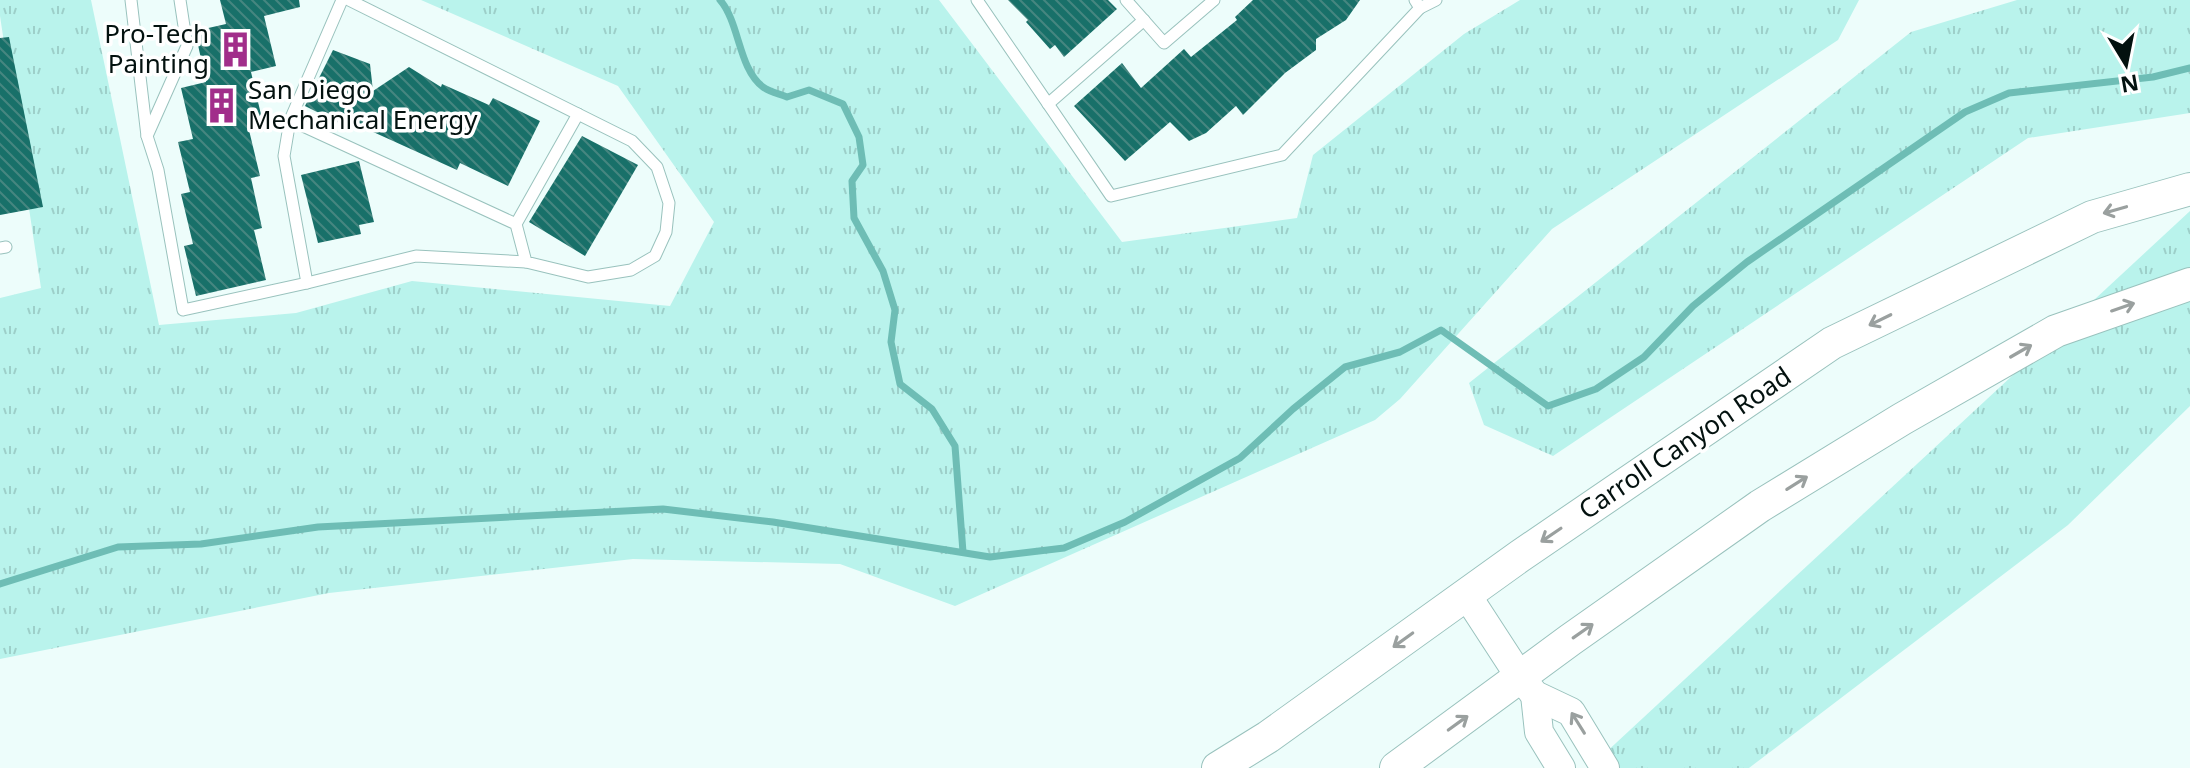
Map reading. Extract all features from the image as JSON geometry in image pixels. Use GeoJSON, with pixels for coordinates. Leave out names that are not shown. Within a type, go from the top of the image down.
{"type":"FeatureCollection","features":[{"type":"Feature","properties":{"kind":"main road","name":"Carroll Canyon Road"},"geometry":{"type":"LineString","coordinates":[[1218,768],[1268,737],[1466,594],[1832,343],[2092,217],[2190,189]]}},
{"type":"Feature","properties":{"kind":"main road"},"geometry":{"type":"LineString","coordinates":[[1396,768],[1528,686],[1760,506],[1902,419],[2056,331],[2190,284]]}},
{"type":"Feature","properties":{"kind":"street"},"geometry":{"type":"LineString","coordinates":[[1466,594],[1528,686],[1539,732],[1561,768]]}},
{"type":"Feature","properties":{"kind":"street"},"geometry":{"type":"LineString","coordinates":[[1528,686],[1571,712],[1605,768]]}},
{"type":"Feature","properties":{"kind":"lane"},"geometry":{"type":"LineString","coordinates":[[131,0],[147,136],[158,170],[183,310],[416,256],[526,262],[588,277],[631,270],[655,256],[666,232],[669,203],[657,167],[632,141],[349,0]]}},
{"type":"Feature","properties":{"kind":"lane"},"geometry":{"type":"LineString","coordinates":[[147,136],[187,46],[180,0]]}},
{"type":"Feature","properties":{"kind":"lane"},"geometry":{"type":"LineString","coordinates":[[307,283],[284,156],[290,120],[342,0]]}},
{"type":"Feature","properties":{"kind":"lane"},"geometry":{"type":"LineString","coordinates":[[977,0],[1111,196],[1282,155],[1417,4],[1436,0]]}},
{"type":"Feature","properties":{"kind":"lane"},"geometry":{"type":"LineString","coordinates":[[1126,0],[1164,43],[1214,0]]}},
{"type":"Feature","properties":{"kind":"lane"},"geometry":{"type":"LineString","coordinates":[[1048,104],[1144,20]]}},
{"type":"Feature","properties":{"kind":"lane"},"geometry":{"type":"LineString","coordinates":[[526,262],[516,224],[578,114]]}},
{"type":"Feature","properties":{"kind":"lane"},"geometry":{"type":"LineString","coordinates":[[290,120],[516,224]]}},
{"type":"Feature","properties":{"kind":"green space"},"geometry":{"type":"Polygon","coordinates":[[[0,0],[91,0],[159,325],[296,313],[412,281],[670,306],[714,222],[618,86],[421,0],[939,0],[1122,242],[1297,218],[1313,155],[1464,34],[1520,0],[1859,0],[1838,40],[1552,229],[1400,399],[1375,420],[955,606],[840,564],[633,559],[329,593],[0,659],[0,298],[41,288],[0,0]]]}},
{"type":"Feature","properties":{"kind":"green space"},"geometry":{"type":"Polygon","coordinates":[[[2017,0],[2190,0],[2190,113],[2028,138],[1553,456],[1484,425],[1469,383],[1911,32],[2017,0]]]}},
{"type":"Feature","properties":{"kind":"green space"},"geometry":{"type":"Polygon","coordinates":[[[2190,211],[2190,406],[2068,525],[1749,768],[1589,768],[2190,211]]]}},
{"type":"Feature","properties":{"kind":"building"},"geometry":{"type":"Polygon","coordinates":[[[220,0],[299,0],[300,7],[264,16],[276,66],[251,72],[263,123],[248,126],[260,176],[251,178],[262,228],[254,230],[266,280],[196,296],[184,246],[193,244],[181,194],[190,192],[178,142],[193,139],[181,88],[206,82],[195,31],[226,24],[220,0]]]}},
{"type":"Feature","properties":{"kind":"building"},"geometry":{"type":"Polygon","coordinates":[[[1008,0],[1108,0],[1117,9],[1064,57],[1055,45],[1050,49],[1008,0]]]}},
{"type":"Feature","properties":{"kind":"building"},"geometry":{"type":"Polygon","coordinates":[[[1253,0],[1360,0],[1346,20],[1316,39],[1316,50],[1285,73],[1243,115],[1236,106],[1206,133],[1189,141],[1170,122],[1125,161],[1074,106],[1122,63],[1141,88],[1184,49],[1191,57],[1237,20],[1235,17],[1253,0]]]}},
{"type":"Feature","properties":{"kind":"building"},"geometry":{"type":"Polygon","coordinates":[[[9,37],[43,207],[0,215],[0,38],[9,37]]]}},
{"type":"Feature","properties":{"kind":"building"},"geometry":{"type":"Polygon","coordinates":[[[333,50],[370,64],[373,91],[409,67],[441,87],[442,84],[489,105],[493,98],[540,121],[508,186],[460,163],[457,170],[349,121],[351,129],[305,106],[333,50]]]}},
{"type":"Feature","properties":{"kind":"building"},"geometry":{"type":"Polygon","coordinates":[[[582,136],[638,165],[585,256],[529,222],[582,136]]]}},
{"type":"Feature","properties":{"kind":"building"},"geometry":{"type":"Polygon","coordinates":[[[359,161],[374,222],[359,225],[361,234],[318,243],[301,175],[359,161]]]}},
{"type":"Feature","properties":{"kind":"waterway"},"geometry":{"type":"LineString","coordinates":[[720,0],[732,21],[749,69],[763,87],[787,97],[809,90],[843,104],[859,137],[863,165],[852,181],[854,218],[883,271],[895,310],[891,342],[900,384],[932,409],[955,446],[963,552]]}},
{"type":"Feature","properties":{"kind":"waterway"},"geometry":{"type":"LineString","coordinates":[[0,584],[118,547],[201,544],[318,527],[663,509],[773,522],[990,557],[1064,548],[1125,522],[1240,458],[1345,367],[1400,352],[1441,330],[1548,406],[1596,389],[1644,357],[1693,306],[1747,262],[1965,112],[2009,93],[2153,77],[2190,68]]}},
{"type":"Feature","properties":{"kind":"place","name":"Pro-Tech Painting"},"geometry":{"type":"Point","coordinates":[235,49]}},
{"type":"Feature","properties":{"kind":"place","name":"San Diego Mechanical Energy"},"geometry":{"type":"Point","coordinates":[222,105]}}]}
